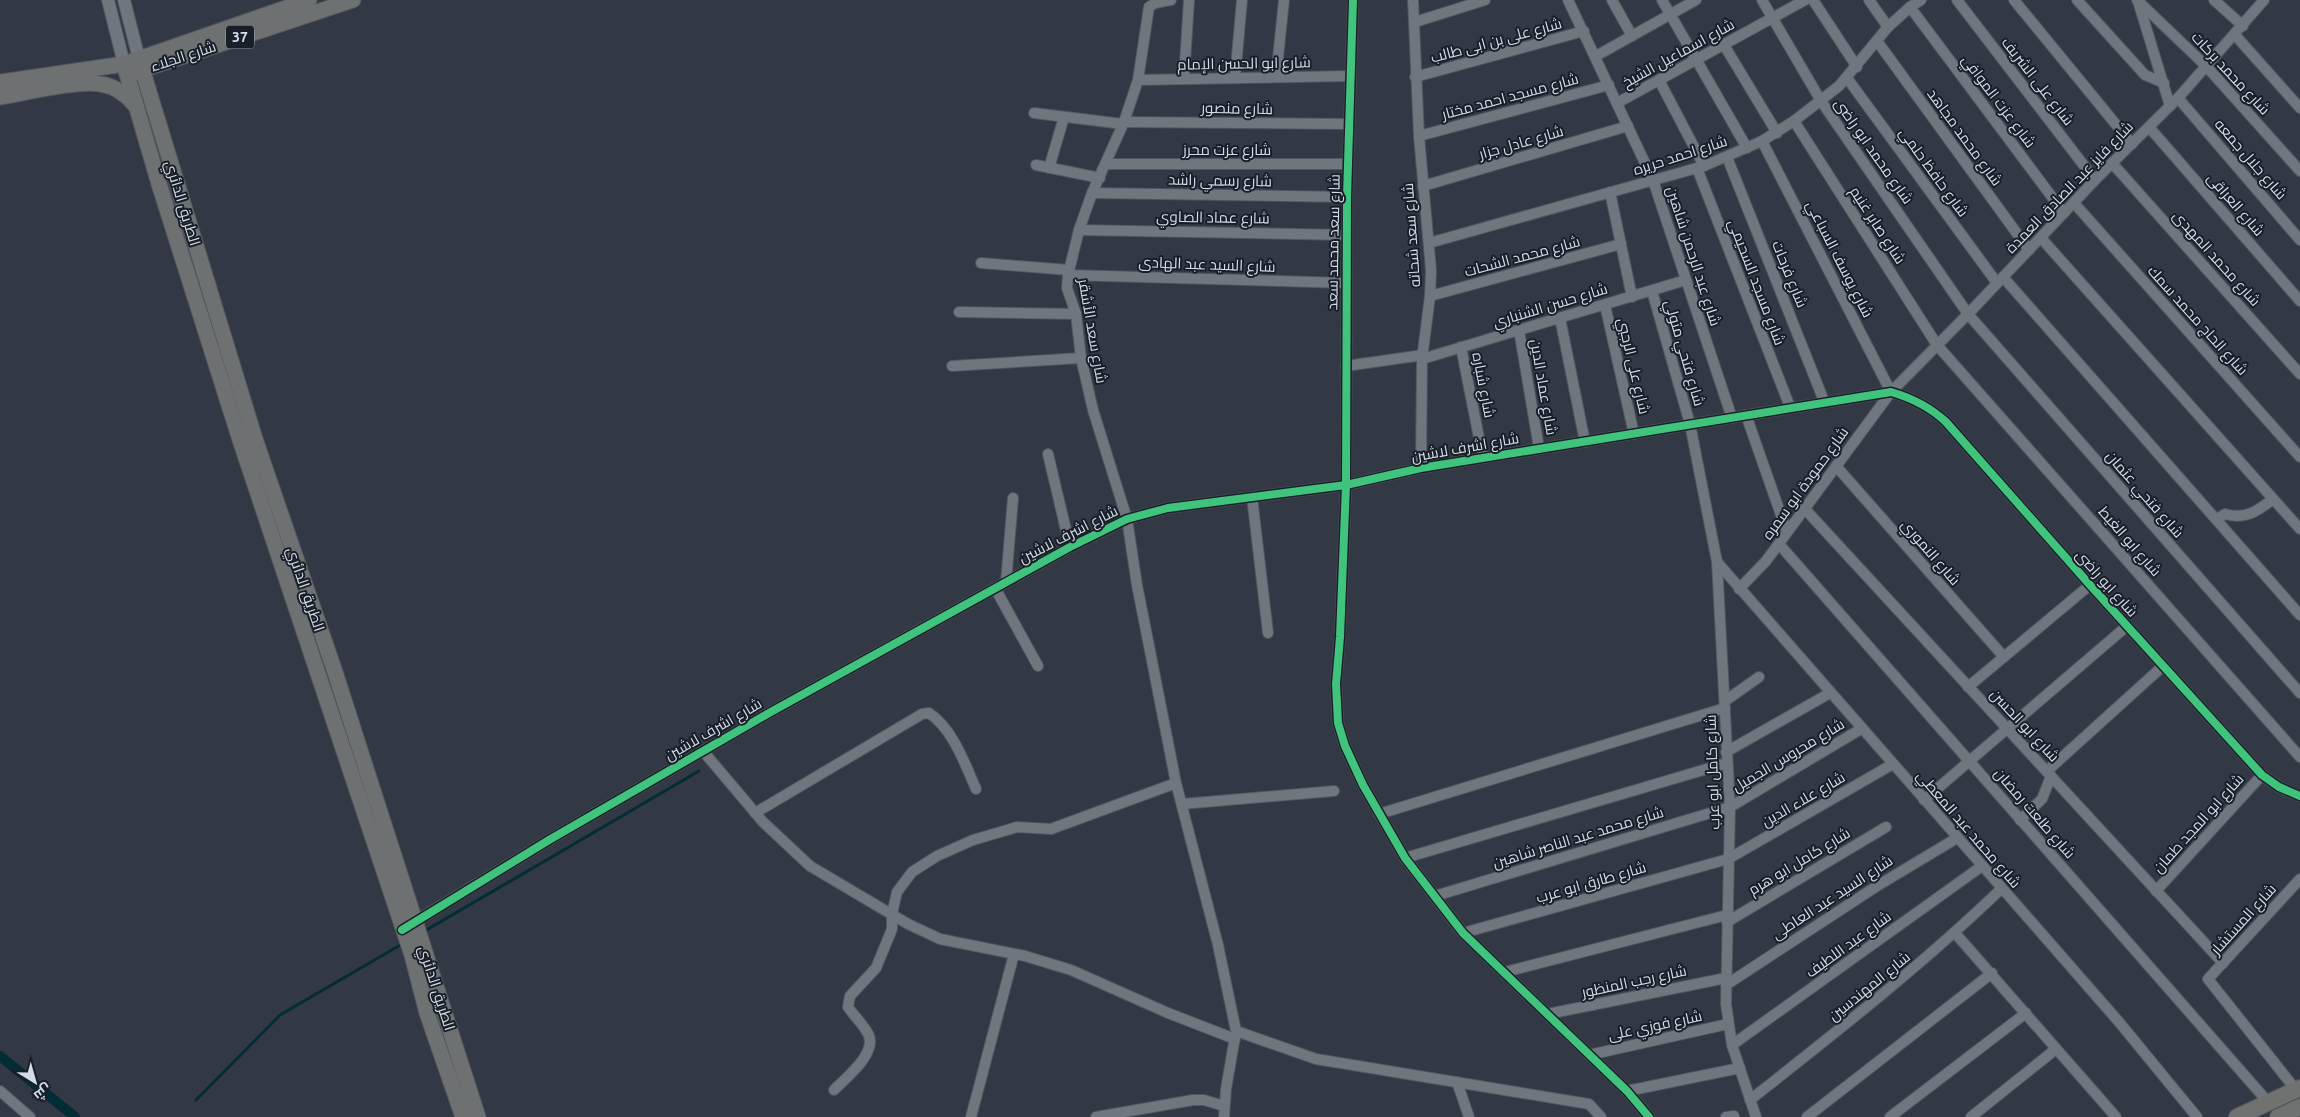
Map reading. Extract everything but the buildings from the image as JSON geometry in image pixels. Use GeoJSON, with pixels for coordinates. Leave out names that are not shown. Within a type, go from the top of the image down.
{"type":"FeatureCollection","features":[{"type":"Feature","properties":{"kind":"highway"},"geometry":{"type":"LineString","coordinates":[[2237,1117],[2298,1089]]}},
{"type":"Feature","properties":{"kind":"highway"},"geometry":{"type":"LineString","coordinates":[[2278,1117],[2300,1107]]}},
{"type":"Feature","properties":{"kind":"main road","name":"شارع الجلاء"},"geometry":{"type":"LineString","coordinates":[[141,64],[309,0]]}},
{"type":"Feature","properties":{"kind":"main road","name":"شارع الجلاء"},"geometry":{"type":"LineString","coordinates":[[126,69],[353,0]]}},
{"type":"Feature","properties":{"kind":"main road","name":"الطريق الدائري"},"geometry":{"type":"LineString","coordinates":[[141,64],[255,439],[326,645],[416,922],[418,952],[427,1013],[463,1117]]}},
{"type":"Feature","properties":{"kind":"main road","name":"37"},"geometry":{"type":"LineString","coordinates":[[0,82],[126,69]]}},
{"type":"Feature","properties":{"kind":"main road","name":"الطريق الدائري"},"geometry":{"type":"LineString","coordinates":[[126,69],[241,443],[402,930],[418,952],[478,1117]]}},
{"type":"Feature","properties":{"kind":"main road"},"geometry":{"type":"LineString","coordinates":[[0,97],[88,83],[100,84],[120,91],[136,106]]}},
{"type":"Feature","properties":{"kind":"street"},"geometry":{"type":"LineString","coordinates":[[108,0],[126,69]]}},
{"type":"Feature","properties":{"kind":"street"},"geometry":{"type":"LineString","coordinates":[[124,0],[141,64]]}},
{"type":"Feature","properties":{"kind":"street","name":"شارع سعد الأشقر"},"geometry":{"type":"LineString","coordinates":[[1171,0],[1155,3],[1150,7],[1138,80],[1123,123],[1092,193],[1079,230],[1068,273],[1070,301],[1076,314],[1082,358],[1093,410],[1127,519],[1136,585],[1176,783],[1218,945],[1235,1035]]}},
{"type":"Feature","properties":{"kind":"street"},"geometry":{"type":"LineString","coordinates":[[1184,79],[1190,0]]}},
{"type":"Feature","properties":{"kind":"street"},"geometry":{"type":"LineString","coordinates":[[1235,78],[1242,0]]}},
{"type":"Feature","properties":{"kind":"street"},"geometry":{"type":"LineString","coordinates":[[1276,77],[1284,0]]}},
{"type":"Feature","properties":{"kind":"street","name":"شارع سعد محمد سعد"},"geometry":{"type":"LineString","coordinates":[[1353,0],[1346,235],[1346,485],[1340,637],[1336,684],[1338,723],[1345,746],[1379,814],[1404,858],[1463,933],[1627,1091],[1649,1117]]}},
{"type":"Feature","properties":{"kind":"street","name":"شارع سعد شحاته"},"geometry":{"type":"LineString","coordinates":[[1413,0],[1416,22],[1415,77],[1429,243],[1430,296],[1422,357],[1421,468]]}},
{"type":"Feature","properties":{"kind":"street"},"geometry":{"type":"LineString","coordinates":[[1416,22],[1485,0]]}},
{"type":"Feature","properties":{"kind":"street","name":"شارع عبد الرحمن شاهين"},"geometry":{"type":"LineString","coordinates":[[1568,0],[1653,180],[1732,418]]}},
{"type":"Feature","properties":{"kind":"street"},"geometry":{"type":"LineString","coordinates":[[1612,0],[1632,36]]}},
{"type":"Feature","properties":{"kind":"street"},"geometry":{"type":"LineString","coordinates":[[1662,0],[1747,148]]}},
{"type":"Feature","properties":{"kind":"street"},"geometry":{"type":"LineString","coordinates":[[1596,56],[1696,0]]}},
{"type":"Feature","properties":{"kind":"street","name":"شارع محمد ابو راضى"},"geometry":{"type":"LineString","coordinates":[[1762,0],[1821,101],[1968,314]]}},
{"type":"Feature","properties":{"kind":"street","name":"شارع اسماعيل الشيخ"},"geometry":{"type":"LineString","coordinates":[[1617,103],[1805,0]]}},
{"type":"Feature","properties":{"kind":"street"},"geometry":{"type":"LineString","coordinates":[[1813,0],[1857,67]]}},
{"type":"Feature","properties":{"kind":"street"},"geometry":{"type":"LineString","coordinates":[[1869,0],[1888,27]]}},
{"type":"Feature","properties":{"kind":"street","name":"شارع احمد حريره"},"geometry":{"type":"LineString","coordinates":[[1429,243],[1700,167],[1777,134],[1821,101],[1847,78],[1888,27],[1910,7],[1921,0]]}},
{"type":"Feature","properties":{"kind":"street","name":"شارع على الشريف"},"geometry":{"type":"LineString","coordinates":[[1957,0],[2095,180]]}},
{"type":"Feature","properties":{"kind":"street"},"geometry":{"type":"LineString","coordinates":[[2014,0],[2132,144]]}},
{"type":"Feature","properties":{"kind":"street"},"geometry":{"type":"LineString","coordinates":[[2077,0],[2145,75],[2164,83]]}},
{"type":"Feature","properties":{"kind":"street"},"geometry":{"type":"LineString","coordinates":[[2137,0],[2164,83],[2174,102]]}},
{"type":"Feature","properties":{"kind":"street","name":"شارع محمد بركات"},"geometry":{"type":"LineString","coordinates":[[2137,0],[2206,66],[2300,171]]}},
{"type":"Feature","properties":{"kind":"street"},"geometry":{"type":"LineString","coordinates":[[2214,0],[2243,26]]}},
{"type":"Feature","properties":{"kind":"street","name":"شارع فايز عبد الصادق العمدة"},"geometry":{"type":"LineString","coordinates":[[1891,392],[2095,180],[2174,102],[2264,0]]}},
{"type":"Feature","properties":{"kind":"street","name":"شارع عزت الموافي"},"geometry":{"type":"LineString","coordinates":[[1910,7],[2064,213]]}},
{"type":"Feature","properties":{"kind":"street","name":"شارع على بن ابى طالب"},"geometry":{"type":"LineString","coordinates":[[1415,77],[1584,31]]}},
{"type":"Feature","properties":{"kind":"street"},"geometry":{"type":"LineString","coordinates":[[2235,35],[2300,108]]}},
{"type":"Feature","properties":{"kind":"street","name":"شارع محمد مجاهد"},"geometry":{"type":"LineString","coordinates":[[1877,41],[2029,250]]}},
{"type":"Feature","properties":{"kind":"street"},"geometry":{"type":"LineString","coordinates":[[1724,44],[1777,134]]}},
{"type":"Feature","properties":{"kind":"street","name":"شارع ابو الحسن الإمام"},"geometry":{"type":"LineString","coordinates":[[1138,80],[1350,76]]}},
{"type":"Feature","properties":{"kind":"street","name":"شارع حافظ حلمي"},"geometry":{"type":"LineString","coordinates":[[1847,78],[2000,280],[2217,519],[2300,615]]}},
{"type":"Feature","properties":{"kind":"street","name":"شارع مسجد السحيمي"},"geometry":{"type":"LineString","coordinates":[[1659,80],[1700,167],[1790,408]]}},
{"type":"Feature","properties":{"kind":"street","name":"شارع مسجد احمد مختار"},"geometry":{"type":"LineString","coordinates":[[1419,136],[1609,85]]}},
{"type":"Feature","properties":{"kind":"street","name":"شارع جلال جمعه"},"geometry":{"type":"LineString","coordinates":[[2174,102],[2300,240]]}},
{"type":"Feature","properties":{"kind":"street","name":"شارع منصور"},"geometry":{"type":"LineString","coordinates":[[1034,113],[1123,123],[1349,124]]}},
{"type":"Feature","properties":{"kind":"street"},"geometry":{"type":"LineString","coordinates":[[1049,168],[1064,117]]}},
{"type":"Feature","properties":{"kind":"street","name":"شارع صابر غنيم"},"geometry":{"type":"LineString","coordinates":[[1794,121],[1937,345]]}},
{"type":"Feature","properties":{"kind":"street","name":"شارع عادل جزار"},"geometry":{"type":"LineString","coordinates":[[1423,186],[1628,126]]}},
{"type":"Feature","properties":{"kind":"street","name":"شارع العراقى"},"geometry":{"type":"LineString","coordinates":[[2148,127],[2300,302]]}},
{"type":"Feature","properties":{"kind":"street","name":"شارع يوسف السباعي"},"geometry":{"type":"LineString","coordinates":[[1762,141],[1891,392]]}},
{"type":"Feature","properties":{"kind":"street","name":"شارع فرحات"},"geometry":{"type":"LineString","coordinates":[[1727,157],[1824,402]]}},
{"type":"Feature","properties":{"kind":"street","name":"شارع محمد المهدى"},"geometry":{"type":"LineString","coordinates":[[2112,163],[2300,374]]}},
{"type":"Feature","properties":{"kind":"street"},"geometry":{"type":"LineString","coordinates":[[1036,164],[1100,178]]}},
{"type":"Feature","properties":{"kind":"street","name":"شارع عزت محرز"},"geometry":{"type":"LineString","coordinates":[[1106,164],[1348,164]]}},
{"type":"Feature","properties":{"kind":"street"},"geometry":{"type":"LineString","coordinates":[[1610,192],[1632,297]]}},
{"type":"Feature","properties":{"kind":"street","name":"شارع رسمي راشد"},"geometry":{"type":"LineString","coordinates":[[1092,193],[1347,197]]}},
{"type":"Feature","properties":{"kind":"street","name":"شارع الحاج محمد سمك"},"geometry":{"type":"LineString","coordinates":[[2074,203],[2300,457]]}},
{"type":"Feature","properties":{"kind":"street","name":"شارع عماد الصاوي"},"geometry":{"type":"LineString","coordinates":[[1079,230],[1346,235]]}},
{"type":"Feature","properties":{"kind":"street"},"geometry":{"type":"LineString","coordinates":[[2040,238],[2300,529]]}},
{"type":"Feature","properties":{"kind":"street","name":"شارع محمد الشحات"},"geometry":{"type":"LineString","coordinates":[[1430,296],[1621,244]]}},
{"type":"Feature","properties":{"kind":"street","name":"شارع السيد عبد الهادى"},"geometry":{"type":"LineString","coordinates":[[981,263],[1068,273],[1346,283]]}},
{"type":"Feature","properties":{"kind":"street","name":"شارع حسن الشنباري"},"geometry":{"type":"LineString","coordinates":[[1346,366],[1422,357],[1462,348],[1686,280]]}},
{"type":"Feature","properties":{"kind":"street","name":"شارع فتحي متولي"},"geometry":{"type":"LineString","coordinates":[[1652,291],[1690,424]]}},
{"type":"Feature","properties":{"kind":"street","name":"شارع على الرجبي"},"geometry":{"type":"LineString","coordinates":[[1605,305],[1634,434]]}},
{"type":"Feature","properties":{"kind":"street"},"geometry":{"type":"LineString","coordinates":[[959,312],[1076,314]]}},
{"type":"Feature","properties":{"kind":"street","name":"شارع فتحي عثمان"},"geometry":{"type":"LineString","coordinates":[[1968,314],[2300,693]]}},
{"type":"Feature","properties":{"kind":"street"},"geometry":{"type":"LineString","coordinates":[[1560,318],[1585,442]]}},
{"type":"Feature","properties":{"kind":"street","name":"شارع عماد الدين"},"geometry":{"type":"LineString","coordinates":[[1519,330],[1539,448]]}},
{"type":"Feature","properties":{"kind":"street","name":"شارع ابو الغيط"},"geometry":{"type":"LineString","coordinates":[[1937,345],[2300,757]]}},
{"type":"Feature","properties":{"kind":"street","name":"شارع شباره"},"geometry":{"type":"LineString","coordinates":[[1462,348],[1483,458]]}},
{"type":"Feature","properties":{"kind":"street"},"geometry":{"type":"LineString","coordinates":[[952,366],[1082,358]]}},
{"type":"Feature","properties":{"kind":"street","name":"شارع اشرف لاشين"},"geometry":{"type":"LineString","coordinates":[[402,930],[550,840],[703,751],[994,588],[1127,519],[1168,508],[1346,485],[1421,468],[1891,392]]}},
{"type":"Feature","properties":{"kind":"street","name":"شارع حمودة ابو سمره"},"geometry":{"type":"LineString","coordinates":[[1739,589],[1753,576],[1778,544],[1891,392]]}},
{"type":"Feature","properties":{"kind":"street","name":"شارع ابو راضى"},"geometry":{"type":"LineString","coordinates":[[1891,392],[1920,402],[1934,410],[2262,775],[2279,787],[2300,796]]}},
{"type":"Feature","properties":{"kind":"street"},"geometry":{"type":"LineString","coordinates":[[1746,415],[1787,532]]}},
{"type":"Feature","properties":{"kind":"street","name":"شارع كامل ابو عرب"},"geometry":{"type":"LineString","coordinates":[[1690,424],[1717,562],[1730,807],[1726,982],[1728,1024],[1732,1045],[1756,1117]]}},
{"type":"Feature","properties":{"kind":"street"},"geometry":{"type":"LineString","coordinates":[[1048,454],[1070,547]]}},
{"type":"Feature","properties":{"kind":"street","name":"شارع النموري"},"geometry":{"type":"LineString","coordinates":[[1836,466],[2004,657]]}},
{"type":"Feature","properties":{"kind":"street"},"geometry":{"type":"LineString","coordinates":[[1252,497],[1268,633]]}},
{"type":"Feature","properties":{"kind":"street"},"geometry":{"type":"LineString","coordinates":[[1006,582],[1013,498]]}},
{"type":"Feature","properties":{"kind":"street"},"geometry":{"type":"LineString","coordinates":[[2217,519],[2226,514],[2248,515],[2260,510],[2273,499]]}},
{"type":"Feature","properties":{"kind":"street","name":"شارع ابو الحسن"},"geometry":{"type":"LineString","coordinates":[[1804,508],[2223,963]]}},
{"type":"Feature","properties":{"kind":"street","name":"شارع طلعت رمضان"},"geometry":{"type":"LineString","coordinates":[[1778,544],[2268,1102]]}},
{"type":"Feature","properties":{"kind":"street","name":"شارع محمد عبد المعطي"},"geometry":{"type":"LineString","coordinates":[[1717,562],[2118,1022],[2197,1117]]}},
{"type":"Feature","properties":{"kind":"street"},"geometry":{"type":"LineString","coordinates":[[1968,687],[2090,585]]}},
{"type":"Feature","properties":{"kind":"street"},"geometry":{"type":"LineString","coordinates":[[994,588],[1038,666]]}},
{"type":"Feature","properties":{"kind":"street"},"geometry":{"type":"LineString","coordinates":[[1924,800],[2127,626]]}},
{"type":"Feature","properties":{"kind":"street"},"geometry":{"type":"LineString","coordinates":[[2020,820],[2042,800],[2049,774],[2163,666]]}},
{"type":"Feature","properties":{"kind":"street"},"geometry":{"type":"LineString","coordinates":[[1379,814],[1725,705],[1759,677]]}},
{"type":"Feature","properties":{"kind":"street"},"geometry":{"type":"LineString","coordinates":[[1726,752],[1830,693]]}},
{"type":"Feature","properties":{"kind":"street"},"geometry":{"type":"LineString","coordinates":[[755,814],[922,714],[929,713],[942,726],[958,751],[976,789]]}},
{"type":"Feature","properties":{"kind":"street","name":"شارع محروس الجميل"},"geometry":{"type":"LineString","coordinates":[[1730,807],[1861,729]]}},
{"type":"Feature","properties":{"kind":"street"},"geometry":{"type":"LineString","coordinates":[[703,751],[755,814],[810,866],[940,940],[1014,954],[1071,970],[1168,1013],[1316,1059],[1588,1104],[1602,1117]]}},
{"type":"Feature","properties":{"kind":"street"},"geometry":{"type":"LineString","coordinates":[[1404,858],[1727,763]]}},
{"type":"Feature","properties":{"kind":"street","name":"شارع علاء الدين"},"geometry":{"type":"LineString","coordinates":[[1728,859],[1893,764]]}},
{"type":"Feature","properties":{"kind":"street","name":"شارع ابو المجد طمان"},"geometry":{"type":"LineString","coordinates":[[2156,891],[2262,775]]}},
{"type":"Feature","properties":{"kind":"street"},"geometry":{"type":"LineString","coordinates":[[834,1090],[869,1050],[871,1040],[868,1032],[848,1006],[850,996],[876,968],[892,929],[892,914],[897,892],[912,872],[937,856],[973,840],[1017,827],[1051,829],[1176,783]]}},
{"type":"Feature","properties":{"kind":"street"},"geometry":{"type":"LineString","coordinates":[[1182,804],[1334,791]]}},
{"type":"Feature","properties":{"kind":"street","name":"شارع محمد عبد الناصر شاهين"},"geometry":{"type":"LineString","coordinates":[[1434,896],[1730,807]]}},
{"type":"Feature","properties":{"kind":"street","name":"شارع كامل ابو هرم"},"geometry":{"type":"LineString","coordinates":[[1504,972],[1727,918],[1886,827]]}},
{"type":"Feature","properties":{"kind":"street","name":"شارع السيد عبد العاطى"},"geometry":{"type":"LineString","coordinates":[[1726,982],[1877,886],[1957,838]]}},
{"type":"Feature","properties":{"kind":"street","name":"شارع طارق ابو عرب"},"geometry":{"type":"LineString","coordinates":[[1463,933],[1728,859]]}},
{"type":"Feature","properties":{"kind":"street","name":"شارع عبد اللطيف"},"geometry":{"type":"LineString","coordinates":[[1732,1045],[1982,866]]}},
{"type":"Feature","properties":{"kind":"street","name":"شارع المستشار"},"geometry":{"type":"LineString","coordinates":[[2298,1089],[2208,979],[2300,879]]}},
{"type":"Feature","properties":{"kind":"street","name":"شارع المهندسين"},"geometry":{"type":"LineString","coordinates":[[1750,1100],[1877,1000],[1956,933],[2001,889]]}},
{"type":"Feature","properties":{"kind":"street"},"geometry":{"type":"LineString","coordinates":[[1956,933],[2116,1117]]}},
{"type":"Feature","properties":{"kind":"street"},"geometry":{"type":"LineString","coordinates":[[971,1117],[1014,954]]}},
{"type":"Feature","properties":{"kind":"street"},"geometry":{"type":"LineString","coordinates":[[1807,1117],[1992,973]]}},
{"type":"Feature","properties":{"kind":"street","name":"شارع رجب المنظور"},"geometry":{"type":"LineString","coordinates":[[1548,1014],[1726,982]]}},
{"type":"Feature","properties":{"kind":"street"},"geometry":{"type":"LineString","coordinates":[[1890,1117],[2026,1013]]}},
{"type":"Feature","properties":{"kind":"street","name":"شارع فوزي على"},"geometry":{"type":"LineString","coordinates":[[1589,1055],[1728,1024]]}},
{"type":"Feature","properties":{"kind":"street"},"geometry":{"type":"LineString","coordinates":[[1224,1117],[1235,1035]]}},
{"type":"Feature","properties":{"kind":"street"},"geometry":{"type":"LineString","coordinates":[[1971,1117],[2056,1049]]}},
{"type":"Feature","properties":{"kind":"street"},"geometry":{"type":"LineString","coordinates":[[1627,1091],[1740,1068]]}},
{"type":"Feature","properties":{"kind":"street"},"geometry":{"type":"LineString","coordinates":[[1457,1082],[1469,1117]]}},
{"type":"Feature","properties":{"kind":"street"},"geometry":{"type":"LineString","coordinates":[[0,1091],[30,1117]]}},
{"type":"Feature","properties":{"kind":"street"},"geometry":{"type":"LineString","coordinates":[[1096,1117],[1193,1100],[1204,1100],[1224,1106]]}},
{"type":"Feature","properties":{"kind":"waterway"},"geometry":{"type":"LineString","coordinates":[[423,932],[699,771]]}},
{"type":"Feature","properties":{"kind":"waterway"},"geometry":{"type":"LineString","coordinates":[[196,1100],[280,1015],[402,944]]}},
{"type":"Feature","properties":{"kind":"waterway"},"geometry":{"type":"LineString","coordinates":[[0,1056],[75,1117]]}},
{"type":"Feature","properties":{"kind":"cycle path"},"geometry":{"type":"LineString","coordinates":[[1353,0],[1347,197],[1346,485],[1340,637],[1336,684],[1338,723],[1345,746],[1363,785],[1405,858],[1463,933],[1627,1091],[1649,1117]]}},
{"type":"Feature","properties":{"kind":"cycle path"},"geometry":{"type":"LineString","coordinates":[[402,930],[549,840],[769,713],[1070,547],[1127,519],[1168,508],[1346,485],[1421,468],[1891,392],[1920,404],[1946,422],[2262,775],[2279,787],[2300,796]]}}]}
